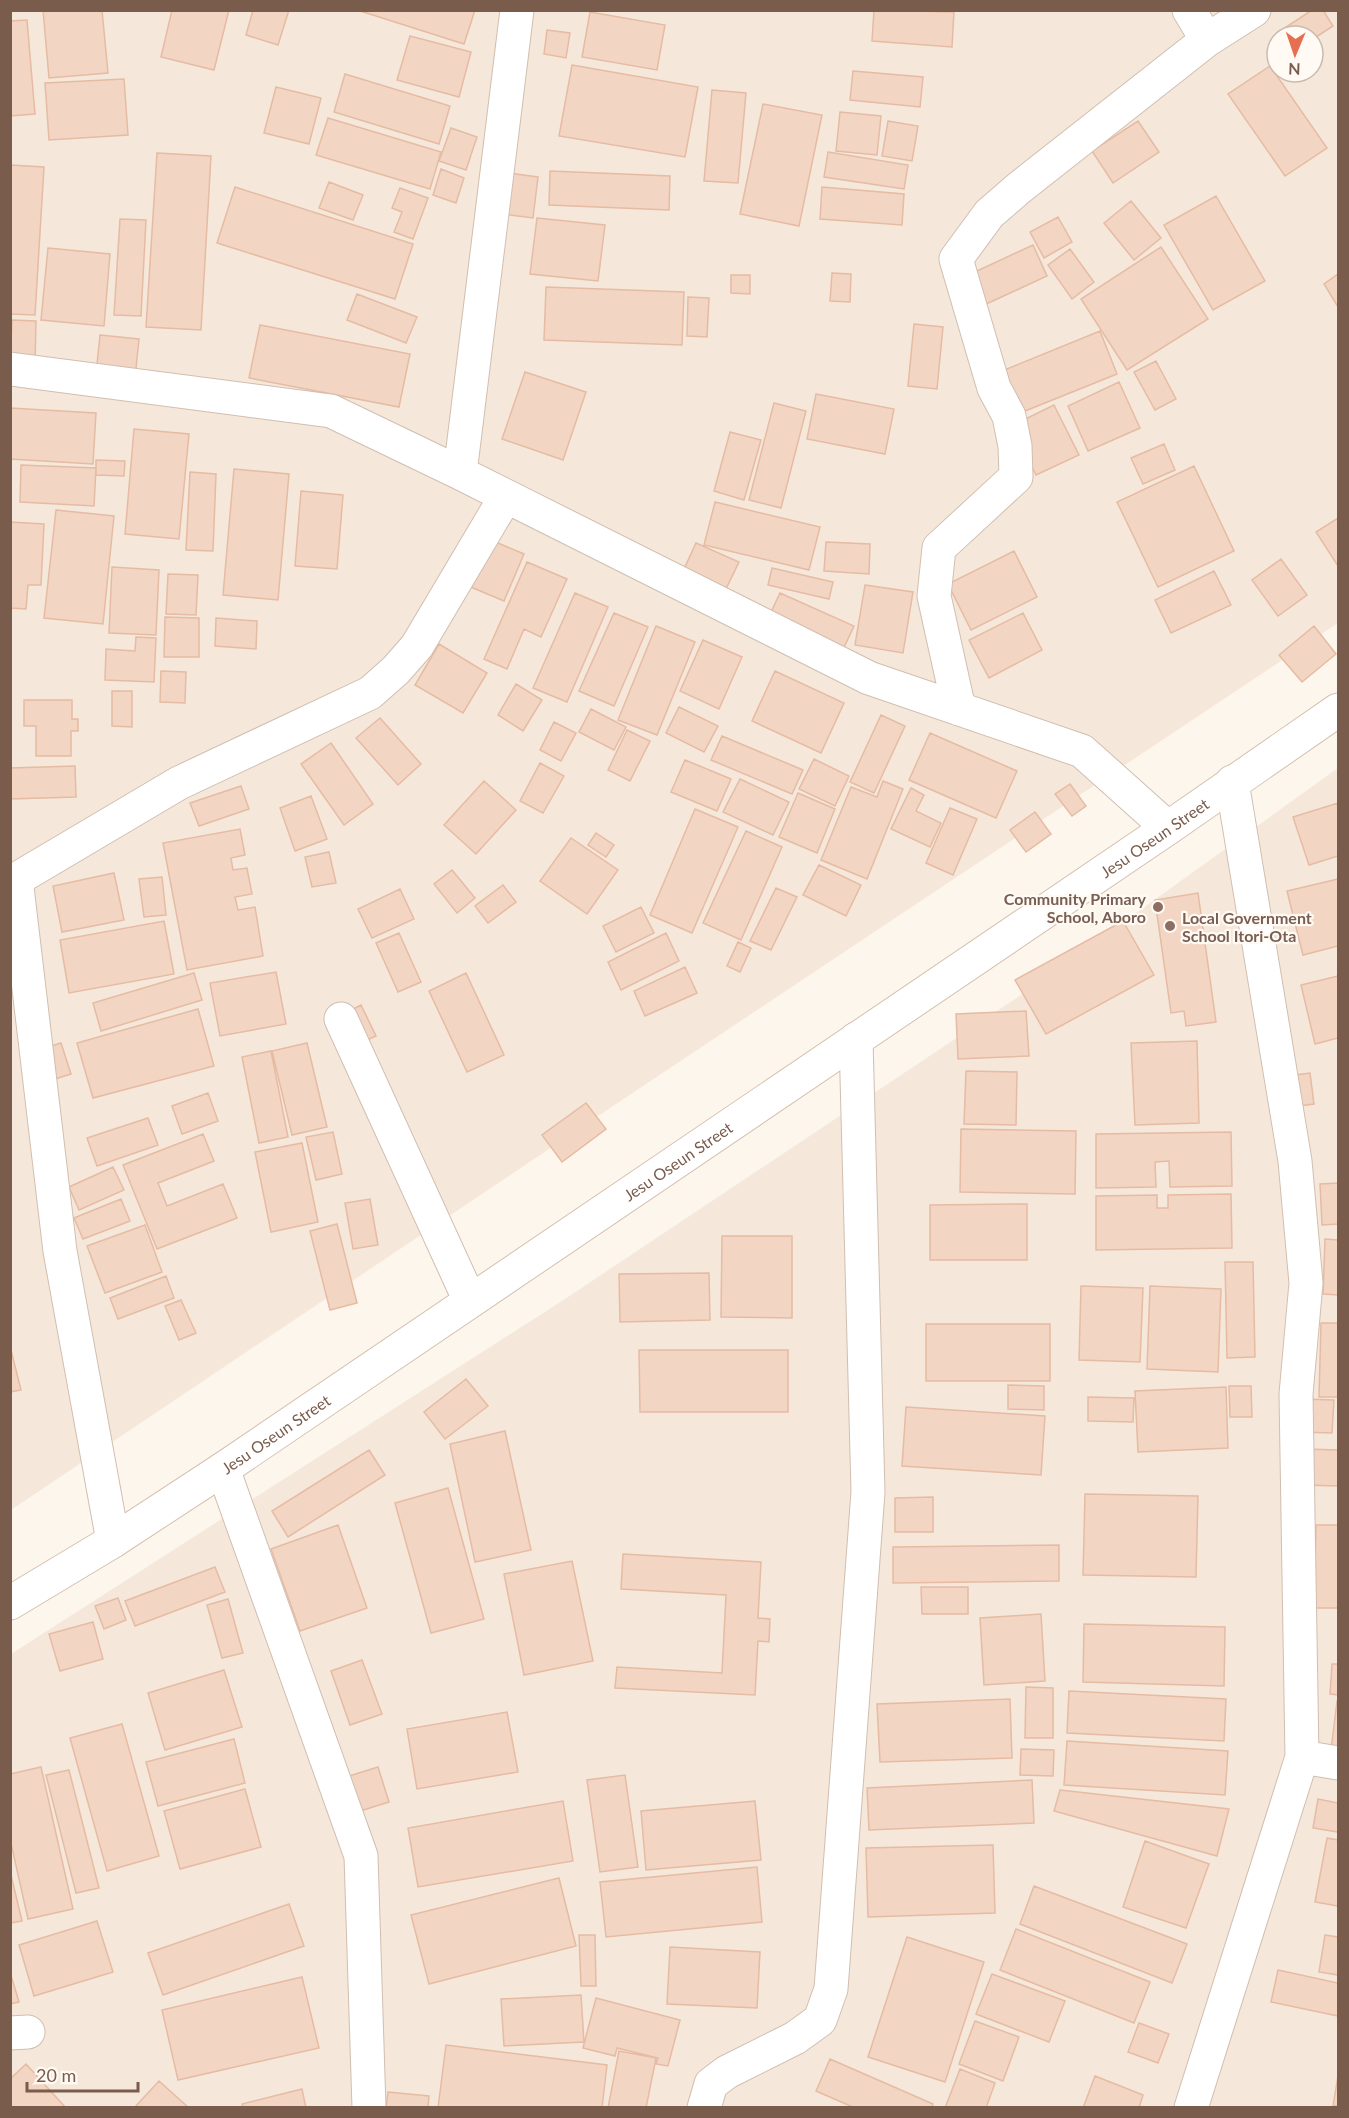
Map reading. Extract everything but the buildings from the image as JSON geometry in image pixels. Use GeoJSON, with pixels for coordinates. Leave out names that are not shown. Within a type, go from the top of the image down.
{"type":"FeatureCollection","features":[{"type":"Feature","properties":{"kind":"street"},"geometry":{"type":"LineString","coordinates":[[460,473],[517,10]]}},
{"type":"Feature","properties":{"kind":"street"},"geometry":{"type":"LineString","coordinates":[[1189,10],[1207,40]]}},
{"type":"Feature","properties":{"kind":"street"},"geometry":{"type":"LineString","coordinates":[[959,709],[934,596],[939,548],[1016,477],[1015,446],[1009,416],[994,388],[956,259],[989,214],[1004,201],[1207,40],[1254,10]]}},
{"type":"Feature","properties":{"kind":"street"},"geometry":{"type":"LineString","coordinates":[[10,369],[331,411],[507,496],[869,678],[1082,751],[1168,828]]}},
{"type":"Feature","properties":{"kind":"street"},"geometry":{"type":"LineString","coordinates":[[113,1541],[60,1251],[13,881],[179,783],[370,693],[396,670],[417,646],[507,496]]}},
{"type":"Feature","properties":{"kind":"street","name":"Jesu Oseun Street"},"geometry":{"type":"LineString","coordinates":[[10,1603],[113,1541],[223,1469],[1168,828],[1338,710]]}},
{"type":"Feature","properties":{"kind":"street"},"geometry":{"type":"LineString","coordinates":[[1191,2108],[1302,1757],[1296,1394],[1306,1283],[1295,1161],[1232,782]]}},
{"type":"Feature","properties":{"kind":"street"},"geometry":{"type":"LineString","coordinates":[[341,1019],[470,1301]]}},
{"type":"Feature","properties":{"kind":"street"},"geometry":{"type":"LineString","coordinates":[[704,2108],[711,2084],[727,2072],[795,2038],[820,2020],[831,1989],[868,1492],[856,1039]]}},
{"type":"Feature","properties":{"kind":"street"},"geometry":{"type":"LineString","coordinates":[[223,1469],[361,1856],[369,2108]]}},
{"type":"Feature","properties":{"kind":"street"},"geometry":{"type":"LineString","coordinates":[[1302,1757],[1338,1763]]}},
{"type":"Feature","properties":{"kind":"shaded area"},"geometry":{"type":"Polygon","coordinates":[[[11,11],[1338,11],[1338,623],[11,1510],[11,11]]]}},
{"type":"Feature","properties":{"kind":"shaded area"},"geometry":{"type":"Polygon","coordinates":[[[1338,768],[1338,2107],[11,2108],[11,1654],[562,1301],[1033,987],[1338,768]]]}},
{"type":"Feature","properties":{"kind":"place","name":"Community Primary School, Aboro"},"geometry":{"type":"Point","coordinates":[1158,907]}},
{"type":"Feature","properties":{"kind":"place","name":"Local Government School Itori-Ota"},"geometry":{"type":"Point","coordinates":[1170,926]}}]}
